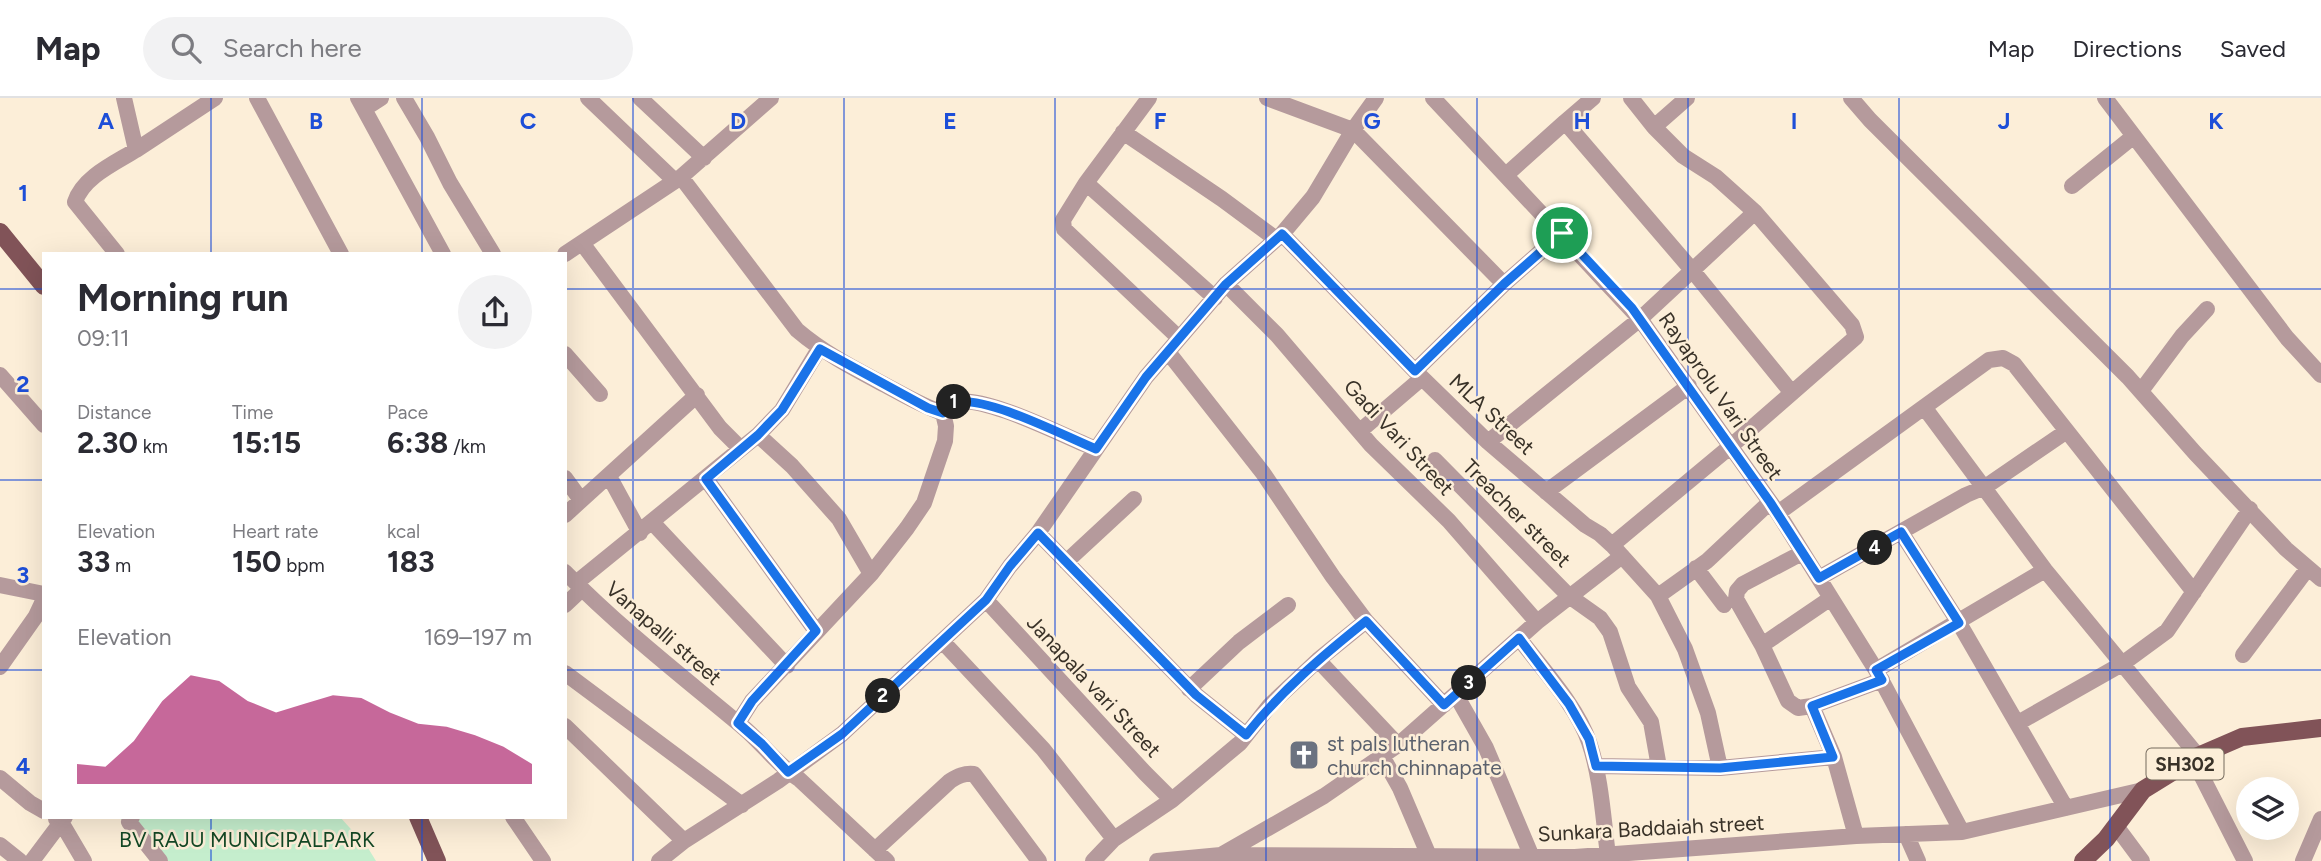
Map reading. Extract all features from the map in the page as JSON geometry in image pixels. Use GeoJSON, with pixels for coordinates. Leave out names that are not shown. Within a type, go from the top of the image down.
{"type":"FeatureCollection","features":[{"type":"Feature","properties":{"kind":"main road"},"geometry":{"type":"LineString","coordinates":[[0,232],[42,284]]}},
{"type":"Feature","properties":{"kind":"main road","name":"SH302"},"geometry":{"type":"LineString","coordinates":[[2082,861],[2106,839],[2143,790],[2196,757],[2242,737],[2320,731]]}},
{"type":"Feature","properties":{"kind":"main road"},"geometry":{"type":"LineString","coordinates":[[419,819],[437,861]]}},
{"type":"Feature","properties":{"kind":"street"},"geometry":{"type":"LineString","coordinates":[[124,98],[136,150]]}},
{"type":"Feature","properties":{"kind":"street"},"geometry":{"type":"LineString","coordinates":[[115,252],[75,202],[78,195],[94,177],[215,98]]}},
{"type":"Feature","properties":{"kind":"street"},"geometry":{"type":"LineString","coordinates":[[257,98],[340,252]]}},
{"type":"Feature","properties":{"kind":"street"},"geometry":{"type":"LineString","coordinates":[[381,98],[361,103],[442,252]]}},
{"type":"Feature","properties":{"kind":"street"},"geometry":{"type":"LineString","coordinates":[[404,98],[450,183],[492,252]]}},
{"type":"Feature","properties":{"kind":"street"},"geometry":{"type":"LineString","coordinates":[[588,98],[678,179],[797,330],[820,349],[928,408],[943,413]]}},
{"type":"Feature","properties":{"kind":"street"},"geometry":{"type":"LineString","coordinates":[[640,98],[704,158]]}},
{"type":"Feature","properties":{"kind":"street"},"geometry":{"type":"LineString","coordinates":[[567,253],[678,179],[771,98]]}},
{"type":"Feature","properties":{"kind":"street"},"geometry":{"type":"LineString","coordinates":[[1149,98],[1086,183],[1063,220],[1065,229],[1180,338]]}},
{"type":"Feature","properties":{"kind":"street"},"geometry":{"type":"LineString","coordinates":[[1267,98],[1353,130],[1504,284]]}},
{"type":"Feature","properties":{"kind":"street"},"geometry":{"type":"LineString","coordinates":[[669,858],[684,841],[742,805],[842,734],[986,600],[1038,533],[1146,377],[1226,284],[1279,236],[1313,197],[1353,130],[1376,98]]}},
{"type":"Feature","properties":{"kind":"street","name":"Rayaprolu Vari Street"},"geometry":{"type":"LineString","coordinates":[[1433,98],[1640,319],[1689,386],[1774,508],[1879,675],[1962,832]]}},
{"type":"Feature","properties":{"kind":"street"},"geometry":{"type":"LineString","coordinates":[[1506,175],[1593,98]]}},
{"type":"Feature","properties":{"kind":"street"},"geometry":{"type":"LineString","coordinates":[[1222,855],[1324,796],[1398,745],[1569,596],[1731,446],[1856,337],[1856,332],[1755,212],[1716,177],[1684,156],[1654,127],[1631,98]]}},
{"type":"Feature","properties":{"kind":"street"},"geometry":{"type":"LineString","coordinates":[[1654,127],[1687,98]]}},
{"type":"Feature","properties":{"kind":"street"},"geometry":{"type":"LineString","coordinates":[[1851,98],[2141,391],[2286,549],[2321,579]]}},
{"type":"Feature","properties":{"kind":"street"},"geometry":{"type":"LineString","coordinates":[[2105,98],[2287,338],[2321,375]]}},
{"type":"Feature","properties":{"kind":"street"},"geometry":{"type":"LineString","coordinates":[[1565,122],[1792,393]]}},
{"type":"Feature","properties":{"kind":"street","name":"MLA Street"},"geometry":{"type":"LineString","coordinates":[[1123,132],[1279,236],[1488,442],[1617,550],[1658,596],[1685,649],[1707,713],[1720,768]]}},
{"type":"Feature","properties":{"kind":"street"},"geometry":{"type":"LineString","coordinates":[[2072,186],[2134,136]]}},
{"type":"Feature","properties":{"kind":"street"},"geometry":{"type":"LineString","coordinates":[[1086,183],[1214,298]]}},
{"type":"Feature","properties":{"kind":"street"},"geometry":{"type":"LineString","coordinates":[[1488,442],[1640,319],[1755,212]]}},
{"type":"Feature","properties":{"kind":"street"},"geometry":{"type":"LineString","coordinates":[[1360,431],[1418,375],[1504,284],[1562,233]]}},
{"type":"Feature","properties":{"kind":"street"},"geometry":{"type":"LineString","coordinates":[[582,243],[720,428],[740,448]]}},
{"type":"Feature","properties":{"kind":"street","name":"Gadi Vari Street"},"geometry":{"type":"LineString","coordinates":[[1226,284],[1277,335],[1360,431],[1449,521],[1537,622]]}},
{"type":"Feature","properties":{"kind":"street"},"geometry":{"type":"LineString","coordinates":[[2141,391],[2182,336],[2207,309]]}},
{"type":"Feature","properties":{"kind":"street"},"geometry":{"type":"LineString","coordinates":[[567,600],[574,581],[646,528],[758,435],[782,410],[820,349]]}},
{"type":"Feature","properties":{"kind":"street"},"geometry":{"type":"LineString","coordinates":[[1168,352],[1263,473],[1366,621],[1450,700],[1486,748],[1532,857]]}},
{"type":"Feature","properties":{"kind":"street"},"geometry":{"type":"LineString","coordinates":[[567,356],[600,394]]}},
{"type":"Feature","properties":{"kind":"street"},"geometry":{"type":"LineString","coordinates":[[1658,596],[1774,508],[1989,360],[2003,358],[2014,364],[2194,593]]}},
{"type":"Feature","properties":{"kind":"street"},"geometry":{"type":"LineString","coordinates":[[0,375],[42,423]]}},
{"type":"Feature","properties":{"kind":"street"},"geometry":{"type":"LineString","coordinates":[[1546,492],[1689,386]]}},
{"type":"Feature","properties":{"kind":"street"},"geometry":{"type":"LineString","coordinates":[[567,512],[697,395]]}},
{"type":"Feature","properties":{"kind":"street"},"geometry":{"type":"LineString","coordinates":[[943,413],[954,402],[968,400],[1006,411],[1096,449]]}},
{"type":"Feature","properties":{"kind":"street"},"geometry":{"type":"LineString","coordinates":[[1924,407],[2045,570],[2196,757],[2245,861]]}},
{"type":"Feature","properties":{"kind":"street"},"geometry":{"type":"LineString","coordinates":[[943,413],[946,425],[945,441],[924,503],[871,573],[752,701],[738,723],[881,856],[950,782],[968,773],[974,774],[1039,861]]}},
{"type":"Feature","properties":{"kind":"street"},"geometry":{"type":"LineString","coordinates":[[1819,578],[1966,495],[1985,487],[2067,431]]}},
{"type":"Feature","properties":{"kind":"street"},"geometry":{"type":"LineString","coordinates":[[758,435],[792,466],[839,519],[871,573]]}},
{"type":"Feature","properties":{"kind":"street","name":"Treacher street"},"geometry":{"type":"LineString","coordinates":[[1435,460],[1569,596],[1600,618],[1610,632],[1628,687],[1651,722],[1659,767]]}},
{"type":"Feature","properties":{"kind":"street"},"geometry":{"type":"LineString","coordinates":[[609,476],[646,528],[787,666]]}},
{"type":"Feature","properties":{"kind":"street"},"geometry":{"type":"LineString","coordinates":[[706,479],[816,631]]}},
{"type":"Feature","properties":{"kind":"street"},"geometry":{"type":"LineString","coordinates":[[567,481],[581,500]]}},
{"type":"Feature","properties":{"kind":"street"},"geometry":{"type":"LineString","coordinates":[[1066,562],[1134,499]]}},
{"type":"Feature","properties":{"kind":"street"},"geometry":{"type":"LineString","coordinates":[[2018,723],[2122,664],[2167,631],[2250,509]]}},
{"type":"Feature","properties":{"kind":"street"},"geometry":{"type":"LineString","coordinates":[[1901,532],[1959,623],[2066,808]]}},
{"type":"Feature","properties":{"kind":"street"},"geometry":{"type":"LineString","coordinates":[[1038,533],[1189,689],[1246,735]]}},
{"type":"Feature","properties":{"kind":"street"},"geometry":{"type":"LineString","coordinates":[[1802,553],[1743,584],[1737,591],[1736,598],[1788,701],[1798,708],[1812,706],[1879,675],[2045,570]]}},
{"type":"Feature","properties":{"kind":"street"},"geometry":{"type":"LineString","coordinates":[[1696,568],[1724,605]]}},
{"type":"Feature","properties":{"kind":"street"},"geometry":{"type":"LineString","coordinates":[[2243,654],[2308,568]]}},
{"type":"Feature","properties":{"kind":"street","name":"Vanapalli street"},"geometry":{"type":"LineString","coordinates":[[574,581],[647,649],[738,723]]}},
{"type":"Feature","properties":{"kind":"street"},"geometry":{"type":"LineString","coordinates":[[0,584],[42,596]]}},
{"type":"Feature","properties":{"kind":"street"},"geometry":{"type":"LineString","coordinates":[[1762,645],[1831,598]]}},
{"type":"Feature","properties":{"kind":"street","name":"Janapala vari Street"},"geometry":{"type":"LineString","coordinates":[[986,600],[1172,800]]}},
{"type":"Feature","properties":{"kind":"street"},"geometry":{"type":"LineString","coordinates":[[0,667],[36,616],[42,602]]}},
{"type":"Feature","properties":{"kind":"street"},"geometry":{"type":"LineString","coordinates":[[1189,689],[1239,642],[1288,606]]}},
{"type":"Feature","properties":{"kind":"street"},"geometry":{"type":"LineString","coordinates":[[1093,861],[1114,839],[1202,776],[1246,735],[1270,705],[1318,660],[1366,621]]}},
{"type":"Feature","properties":{"kind":"street"},"geometry":{"type":"LineString","coordinates":[[1519,638],[1569,704],[1589,739],[1596,766],[1608,855]]}},
{"type":"Feature","properties":{"kind":"street"},"geometry":{"type":"LineString","coordinates":[[942,641],[1043,749],[1114,839]]}},
{"type":"Feature","properties":{"kind":"street"},"geometry":{"type":"LineString","coordinates":[[1318,660],[1398,745]]}},
{"type":"Feature","properties":{"kind":"street"},"geometry":{"type":"LineString","coordinates":[[567,674],[742,805]]}},
{"type":"Feature","properties":{"kind":"street"},"geometry":{"type":"LineString","coordinates":[[1812,706],[1833,757],[1856,836]]}},
{"type":"Feature","properties":{"kind":"street"},"geometry":{"type":"LineString","coordinates":[[567,728],[684,841]]}},
{"type":"Feature","properties":{"kind":"street"},"geometry":{"type":"LineString","coordinates":[[1382,757],[1400,788],[1429,856]]}},
{"type":"Feature","properties":{"kind":"street"},"geometry":{"type":"LineString","coordinates":[[1596,766],[1720,768],[1833,757]]}},
{"type":"Feature","properties":{"kind":"street"},"geometry":{"type":"LineString","coordinates":[[0,778],[42,810]]}},
{"type":"Feature","properties":{"kind":"street","name":"Sunkara Baddaiah street"},"geometry":{"type":"LineString","coordinates":[[1157,861],[1222,855],[1254,858],[1429,856],[1458,859],[1608,855],[1856,836],[1962,832],[2143,790]]}},
{"type":"Feature","properties":{"kind":"street"},"geometry":{"type":"LineString","coordinates":[[2303,861],[2321,818]]}},
{"type":"Feature","properties":{"kind":"street"},"geometry":{"type":"LineString","coordinates":[[131,819],[129,822],[160,861]]}},
{"type":"Feature","properties":{"kind":"street"},"geometry":{"type":"LineString","coordinates":[[514,819],[542,861]]}},
{"type":"Feature","properties":{"kind":"street"},"geometry":{"type":"LineString","coordinates":[[32,861],[60,820],[84,861]]}},
{"type":"Feature","properties":{"kind":"street"},"geometry":{"type":"LineString","coordinates":[[2116,826],[2142,861]]}},
{"type":"Feature","properties":{"kind":"street"},"geometry":{"type":"LineString","coordinates":[[1906,834],[1918,861]]}},
{"type":"Feature","properties":{"kind":"street"},"geometry":{"type":"LineString","coordinates":[[0,845],[20,861]]}},
{"type":"Feature","properties":{"kind":"green space","name":"BV RAJU MUNICIPALPARK"},"geometry":{"type":"Polygon","coordinates":[[[121,819],[342,819],[376,861],[155,861],[121,819]]]}},
{"type":"Feature","properties":{"kind":"place","name":"st pals lutheran church chinnapate"},"geometry":{"type":"Point","coordinates":[1304,755]}},
{"type":"Feature","properties":{"kind":"route"},"geometry":{"type":"LineString","coordinates":[[1562,233],[1632,308],[1770,502],[1819,578],[1901,532],[1959,623],[1876,670],[1882,680],[1812,706],[1833,757],[1720,768],[1596,766],[1589,739],[1569,704],[1519,638],[1444,705],[1366,621],[1318,660],[1270,705],[1246,735],[1196,695],[1038,533],[986,600],[842,734],[788,772],[738,723],[752,701],[787,666],[816,631],[706,479],[758,435],[782,410],[820,349],[928,408],[943,413],[954,402],[968,400],[1006,411],[1096,449],[1146,377],[1226,284],[1282,234],[1415,371],[1504,284],[1562,233]]}}]}
